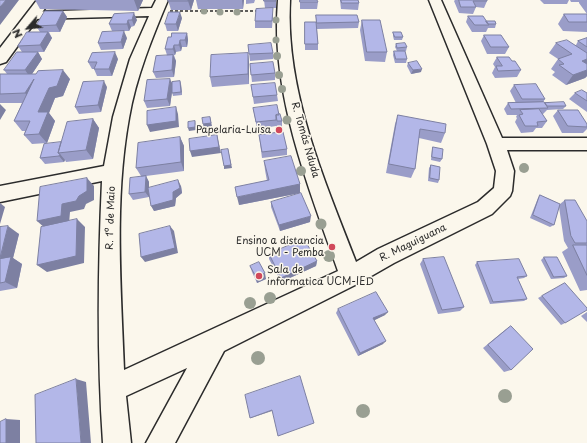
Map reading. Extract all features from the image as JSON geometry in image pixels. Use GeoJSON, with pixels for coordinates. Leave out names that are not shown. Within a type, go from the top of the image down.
{"type":"FeatureCollection","features":[{"type":"Feature","properties":{"kind":"highway"},"geometry":{"type":"LineString","coordinates":[[0,59],[44,0]]}},
{"type":"Feature","properties":{"kind":"street","name":"R. Maguiguana"},"geometry":{"type":"LineString","coordinates":[[112,389],[215,342],[351,276],[386,256],[485,208],[503,191],[505,171],[496,144],[435,0]]}},
{"type":"Feature","properties":{"kind":"street","name":"R. Tomás Nduda"},"geometry":{"type":"LineString","coordinates":[[284,5],[282,23],[289,81],[302,137],[308,160],[351,276]]}},
{"type":"Feature","properties":{"kind":"street"},"geometry":{"type":"LineString","coordinates":[[33,16],[162,8]]}},
{"type":"Feature","properties":{"kind":"street","name":"R. 1º de Maio"},"geometry":{"type":"LineString","coordinates":[[117,443],[112,389],[110,267],[112,172],[121,117],[137,59],[162,8]]}},
{"type":"Feature","properties":{"kind":"street"},"geometry":{"type":"LineString","coordinates":[[496,144],[587,144]]}},
{"type":"Feature","properties":{"kind":"street"},"geometry":{"type":"LineString","coordinates":[[0,194],[112,172]]}},
{"type":"Feature","properties":{"kind":"street"},"geometry":{"type":"LineString","coordinates":[[160,443],[215,342]]}},
{"type":"Feature","properties":{"kind":"path"},"geometry":{"type":"LineString","coordinates":[[162,8],[284,5]]}},
{"type":"Feature","properties":{"kind":"building"},"geometry":{"type":"Polygon","coordinates":[[[0,0],[6,0],[0,7],[0,0]]]}},
{"type":"Feature","properties":{"kind":"building"},"geometry":{"type":"Polygon","coordinates":[[[188,0],[188,1],[168,1],[188,0]]]}},
{"type":"Feature","properties":{"kind":"building"},"geometry":{"type":"Polygon","coordinates":[[[276,0],[276,1],[264,1],[276,0]]]}},
{"type":"Feature","properties":{"kind":"building"},"geometry":{"type":"Polygon","coordinates":[[[300,0],[317,0],[318,2],[300,2],[300,0]]]}},
{"type":"Feature","properties":{"kind":"building"},"geometry":{"type":"Polygon","coordinates":[[[341,0],[358,0],[359,3],[342,3],[341,0]]]}},
{"type":"Feature","properties":{"kind":"building"},"geometry":{"type":"Polygon","coordinates":[[[459,0],[487,1],[473,1],[476,7],[461,7],[459,0]]]}},
{"type":"Feature","properties":{"kind":"building"},"geometry":{"type":"Polygon","coordinates":[[[273,8],[272,21],[255,21],[256,9],[273,8]]]}},
{"type":"Feature","properties":{"kind":"building"},"geometry":{"type":"Polygon","coordinates":[[[45,11],[63,11],[56,25],[36,26],[45,11]]]}},
{"type":"Feature","properties":{"kind":"building"},"geometry":{"type":"Polygon","coordinates":[[[169,12],[180,12],[176,24],[165,24],[169,12]]]}},
{"type":"Feature","properties":{"kind":"building"},"geometry":{"type":"Polygon","coordinates":[[[134,13],[132,20],[128,20],[127,24],[109,24],[114,14],[134,13]]]}},
{"type":"Feature","properties":{"kind":"building"},"geometry":{"type":"Polygon","coordinates":[[[564,14],[587,14],[587,22],[569,22],[564,14]]]}},
{"type":"Feature","properties":{"kind":"building"},"geometry":{"type":"Polygon","coordinates":[[[316,15],[357,15],[359,22],[317,23],[316,15]]]}},
{"type":"Feature","properties":{"kind":"building"},"geometry":{"type":"Polygon","coordinates":[[[468,16],[483,16],[489,25],[475,25],[468,16]]]}},
{"type":"Feature","properties":{"kind":"building"},"geometry":{"type":"Polygon","coordinates":[[[362,20],[380,20],[387,52],[367,52],[362,20]]]}},
{"type":"Feature","properties":{"kind":"building"},"geometry":{"type":"Polygon","coordinates":[[[486,21],[495,21],[496,24],[488,24],[486,21]]]}},
{"type":"Feature","properties":{"kind":"building"},"geometry":{"type":"Polygon","coordinates":[[[305,22],[316,22],[318,44],[305,44],[305,22]]]}},
{"type":"Feature","properties":{"kind":"building"},"geometry":{"type":"Polygon","coordinates":[[[124,31],[121,42],[98,43],[102,32],[124,31]]]}},
{"type":"Feature","properties":{"kind":"building"},"geometry":{"type":"Polygon","coordinates":[[[27,32],[48,32],[40,45],[18,46],[27,32]]]}},
{"type":"Feature","properties":{"kind":"building"},"geometry":{"type":"Polygon","coordinates":[[[393,32],[401,32],[403,37],[395,37],[393,32]]]}},
{"type":"Feature","properties":{"kind":"building"},"geometry":{"type":"Polygon","coordinates":[[[172,33],[187,33],[185,40],[180,40],[179,45],[174,45],[173,49],[165,49],[168,37],[171,37],[172,33]]]}},
{"type":"Feature","properties":{"kind":"building"},"geometry":{"type":"Polygon","coordinates":[[[484,35],[501,35],[509,47],[491,47],[484,35]]]}},
{"type":"Feature","properties":{"kind":"building"},"geometry":{"type":"Polygon","coordinates":[[[587,38],[587,47],[578,41],[587,38]]]}},
{"type":"Feature","properties":{"kind":"building"},"geometry":{"type":"Polygon","coordinates":[[[567,40],[587,53],[587,59],[582,61],[587,64],[587,70],[573,75],[559,65],[564,64],[558,59],[572,54],[556,43],[567,40]]]}},
{"type":"Feature","properties":{"kind":"building"},"geometry":{"type":"Polygon","coordinates":[[[271,43],[273,53],[249,54],[248,45],[271,43]]]}},
{"type":"Feature","properties":{"kind":"building"},"geometry":{"type":"Polygon","coordinates":[[[405,43],[407,47],[397,48],[396,44],[405,43]]]}},
{"type":"Feature","properties":{"kind":"building"},"geometry":{"type":"Polygon","coordinates":[[[394,51],[405,51],[407,59],[396,59],[394,51]]]}},
{"type":"Feature","properties":{"kind":"building"},"geometry":{"type":"Polygon","coordinates":[[[17,52],[38,52],[25,70],[4,70],[17,52]]]}},
{"type":"Feature","properties":{"kind":"building"},"geometry":{"type":"Polygon","coordinates":[[[115,52],[109,69],[94,69],[97,62],[88,62],[92,53],[115,52]]]}},
{"type":"Feature","properties":{"kind":"building"},"geometry":{"type":"Polygon","coordinates":[[[248,53],[248,74],[210,77],[211,55],[248,53]]]}},
{"type":"Feature","properties":{"kind":"building"},"geometry":{"type":"Polygon","coordinates":[[[173,55],[172,70],[153,72],[156,56],[173,55]]]}},
{"type":"Feature","properties":{"kind":"building"},"geometry":{"type":"Polygon","coordinates":[[[497,57],[509,57],[512,61],[515,61],[521,70],[498,71],[496,66],[502,66],[497,57]]]}},
{"type":"Feature","properties":{"kind":"building"},"geometry":{"type":"Polygon","coordinates":[[[417,61],[422,69],[413,70],[408,63],[417,61]]]}},
{"type":"Feature","properties":{"kind":"building"},"geometry":{"type":"Polygon","coordinates":[[[273,62],[275,73],[251,75],[250,64],[273,62]]]}},
{"type":"Feature","properties":{"kind":"building"},"geometry":{"type":"Polygon","coordinates":[[[63,70],[57,86],[49,88],[38,112],[48,112],[39,134],[24,135],[30,121],[14,121],[34,79],[25,93],[0,94],[0,74],[36,74],[38,71],[63,70]]]}},
{"type":"Feature","properties":{"kind":"building"},"geometry":{"type":"Polygon","coordinates":[[[170,79],[167,99],[144,101],[147,80],[170,79]]]}},
{"type":"Feature","properties":{"kind":"building"},"geometry":{"type":"Polygon","coordinates":[[[104,81],[98,105],[75,107],[83,82],[104,81]]]}},
{"type":"Feature","properties":{"kind":"building"},"geometry":{"type":"Polygon","coordinates":[[[180,81],[181,92],[172,93],[172,82],[180,81]]]}},
{"type":"Feature","properties":{"kind":"building"},"geometry":{"type":"Polygon","coordinates":[[[275,83],[277,95],[253,97],[251,85],[275,83]]]}},
{"type":"Feature","properties":{"kind":"building"},"geometry":{"type":"Polygon","coordinates":[[[536,84],[545,99],[522,99],[514,85],[536,84]]]}},
{"type":"Feature","properties":{"kind":"building"},"geometry":{"type":"Polygon","coordinates":[[[582,90],[587,93],[587,101],[575,93],[582,90]]]}},
{"type":"Feature","properties":{"kind":"building"},"geometry":{"type":"Polygon","coordinates":[[[544,102],[548,108],[511,109],[508,103],[544,102]]]}},
{"type":"Feature","properties":{"kind":"building"},"geometry":{"type":"Polygon","coordinates":[[[564,102],[566,106],[547,106],[545,103],[564,102]]]}},
{"type":"Feature","properties":{"kind":"building"},"geometry":{"type":"Polygon","coordinates":[[[277,105],[279,115],[276,115],[276,120],[256,122],[253,108],[277,105]]]}},
{"type":"Feature","properties":{"kind":"building"},"geometry":{"type":"Polygon","coordinates":[[[176,107],[176,121],[147,125],[147,111],[176,107]]]}},
{"type":"Feature","properties":{"kind":"building"},"geometry":{"type":"Polygon","coordinates":[[[539,109],[547,121],[537,122],[538,126],[525,126],[519,115],[523,114],[520,110],[539,109]]]}},
{"type":"Feature","properties":{"kind":"building"},"geometry":{"type":"Polygon","coordinates":[[[558,110],[578,110],[587,124],[587,127],[568,126],[558,110]]]}},
{"type":"Feature","properties":{"kind":"building"},"geometry":{"type":"Polygon","coordinates":[[[280,114],[282,121],[277,121],[276,115],[280,114]]]}},
{"type":"Feature","properties":{"kind":"building"},"geometry":{"type":"Polygon","coordinates":[[[398,115],[446,124],[445,133],[420,129],[415,169],[389,164],[398,115]]]}},
{"type":"Feature","properties":{"kind":"building"},"geometry":{"type":"Polygon","coordinates":[[[210,117],[211,123],[203,124],[202,118],[210,117]]]}},
{"type":"Feature","properties":{"kind":"building"},"geometry":{"type":"Polygon","coordinates":[[[93,119],[86,150],[58,153],[67,122],[93,119]]]}},
{"type":"Feature","properties":{"kind":"building"},"geometry":{"type":"Polygon","coordinates":[[[195,121],[195,127],[188,128],[188,122],[195,121]]]}},
{"type":"Feature","properties":{"kind":"building"},"geometry":{"type":"Polygon","coordinates":[[[283,132],[287,149],[262,152],[259,135],[283,132]]]}},
{"type":"Feature","properties":{"kind":"building"},"geometry":{"type":"Polygon","coordinates":[[[217,135],[219,147],[190,151],[189,139],[217,135]]]}},
{"type":"Feature","properties":{"kind":"building"},"geometry":{"type":"Polygon","coordinates":[[[180,137],[181,162],[136,168],[138,143],[180,137]]]}},
{"type":"Feature","properties":{"kind":"building"},"geometry":{"type":"Polygon","coordinates":[[[61,142],[58,153],[60,154],[59,156],[40,158],[44,144],[61,142]]]}},
{"type":"Feature","properties":{"kind":"building"},"geometry":{"type":"Polygon","coordinates":[[[433,147],[443,149],[442,159],[432,157],[433,147]]]}},
{"type":"Feature","properties":{"kind":"building"},"geometry":{"type":"Polygon","coordinates":[[[228,149],[231,165],[224,166],[221,150],[228,149]]]}},
{"type":"Feature","properties":{"kind":"building"},"geometry":{"type":"Polygon","coordinates":[[[291,156],[300,184],[237,197],[235,187],[269,180],[264,161],[291,156]]]}},
{"type":"Feature","properties":{"kind":"building"},"geometry":{"type":"Polygon","coordinates":[[[431,165],[440,167],[439,180],[430,178],[431,165]]]}},
{"type":"Feature","properties":{"kind":"building"},"geometry":{"type":"Polygon","coordinates":[[[146,176],[145,192],[129,194],[130,178],[146,176]]]}},
{"type":"Feature","properties":{"kind":"building"},"geometry":{"type":"Polygon","coordinates":[[[87,178],[87,191],[79,196],[76,201],[62,204],[61,216],[37,221],[40,187],[87,178]]]}},
{"type":"Feature","properties":{"kind":"building"},"geometry":{"type":"Polygon","coordinates":[[[178,180],[180,188],[173,192],[173,200],[151,206],[148,188],[178,180]]]}},
{"type":"Feature","properties":{"kind":"building"},"geometry":{"type":"Polygon","coordinates":[[[301,193],[311,216],[279,225],[271,202],[301,193]]]}},
{"type":"Feature","properties":{"kind":"building"},"geometry":{"type":"Polygon","coordinates":[[[540,195],[560,204],[554,225],[533,215],[540,195]]]}},
{"type":"Feature","properties":{"kind":"building"},"geometry":{"type":"Polygon","coordinates":[[[565,200],[575,200],[587,221],[587,243],[575,243],[571,236],[565,200]]]}},
{"type":"Feature","properties":{"kind":"building"},"geometry":{"type":"Polygon","coordinates":[[[77,219],[76,256],[37,265],[41,227],[77,219]]]}},
{"type":"Feature","properties":{"kind":"building"},"geometry":{"type":"Polygon","coordinates":[[[8,226],[0,258],[0,227],[8,226]]]}},
{"type":"Feature","properties":{"kind":"building"},"geometry":{"type":"Polygon","coordinates":[[[170,226],[175,248],[141,257],[139,234],[170,226]]]}},
{"type":"Feature","properties":{"kind":"building"},"geometry":{"type":"Polygon","coordinates":[[[304,239],[317,261],[281,278],[269,254],[304,239]]]}},
{"type":"Feature","properties":{"kind":"building"},"geometry":{"type":"Polygon","coordinates":[[[573,245],[587,245],[587,275],[573,245]]]}},
{"type":"Feature","properties":{"kind":"building"},"geometry":{"type":"Polygon","coordinates":[[[11,257],[5,282],[0,283],[0,259],[11,257]]]}},
{"type":"Feature","properties":{"kind":"building"},"geometry":{"type":"Polygon","coordinates":[[[444,257],[464,307],[442,310],[423,259],[444,257]]]}},
{"type":"Feature","properties":{"kind":"building"},"geometry":{"type":"Polygon","coordinates":[[[544,257],[557,257],[567,276],[554,277],[544,257]]]}},
{"type":"Feature","properties":{"kind":"building"},"geometry":{"type":"Polygon","coordinates":[[[519,259],[527,276],[517,277],[527,299],[493,302],[477,262],[519,259]]]}},
{"type":"Feature","properties":{"kind":"building"},"geometry":{"type":"Polygon","coordinates":[[[259,262],[265,273],[256,277],[250,266],[259,262]]]}},
{"type":"Feature","properties":{"kind":"building"},"geometry":{"type":"Polygon","coordinates":[[[565,283],[587,308],[587,310],[565,323],[542,296],[565,283]]]}},
{"type":"Feature","properties":{"kind":"building"},"geometry":{"type":"Polygon","coordinates":[[[376,292],[388,312],[373,318],[386,341],[360,353],[338,309],[376,292]]]}},
{"type":"Feature","properties":{"kind":"building"},"geometry":{"type":"Polygon","coordinates":[[[511,326],[533,349],[511,370],[488,345],[511,326]]]}},
{"type":"Feature","properties":{"kind":"building"},"geometry":{"type":"Polygon","coordinates":[[[300,376],[314,423],[278,436],[272,410],[250,418],[245,395],[300,376]]]}},
{"type":"Feature","properties":{"kind":"building"},"geometry":{"type":"Polygon","coordinates":[[[76,379],[81,443],[36,443],[35,395],[76,379]]]}},
{"type":"Feature","properties":{"kind":"building"},"geometry":{"type":"Polygon","coordinates":[[[6,419],[6,443],[0,443],[0,422],[6,419]]]}},
{"type":"Feature","properties":{"kind":"place","name":"Papelaria-Luisa"},"geometry":{"type":"Point","coordinates":[279,130]}},
{"type":"Feature","properties":{"kind":"place","name":"Ensino a distancia UCM - Pemba"},"geometry":{"type":"Point","coordinates":[332,247]}},
{"type":"Feature","properties":{"kind":"place","name":"Sala de informatica UCM-IED"},"geometry":{"type":"Point","coordinates":[259,276]}}]}
